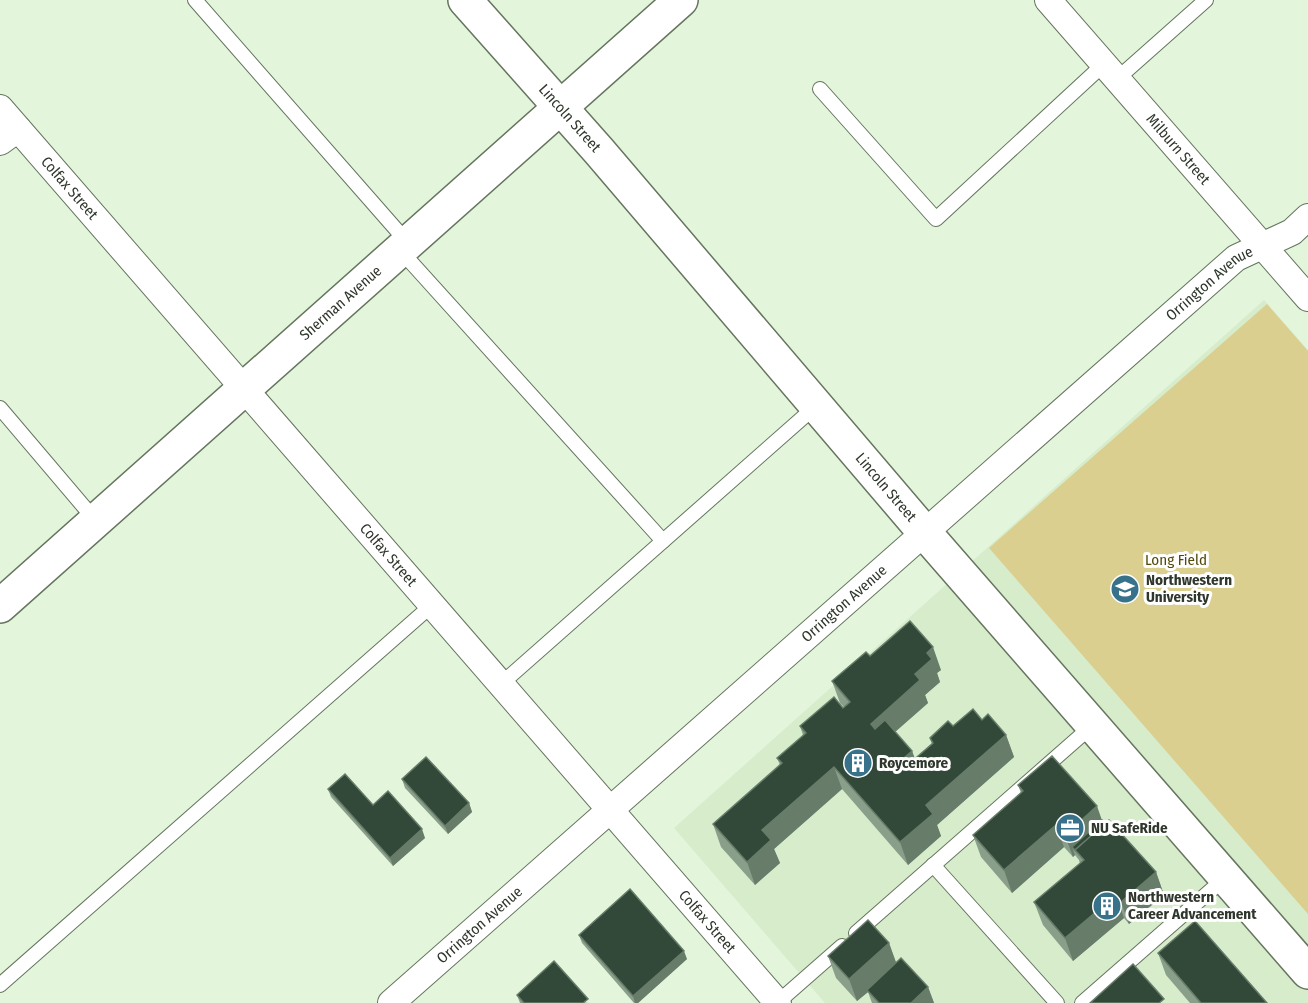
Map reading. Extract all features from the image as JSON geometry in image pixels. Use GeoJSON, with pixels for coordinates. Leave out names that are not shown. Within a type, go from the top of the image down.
{"type":"FeatureCollection","features":[{"type":"Feature","properties":{"kind":"street","name":"Lincoln Street"},"geometry":{"type":"LineString","coordinates":[[465,0],[1308,972]]}},
{"type":"Feature","properties":{"kind":"street","name":"Sherman Avenue"},"geometry":{"type":"LineString","coordinates":[[0,606],[681,0]]}},
{"type":"Feature","properties":{"kind":"street","name":"Milburn Street"},"geometry":{"type":"LineString","coordinates":[[1048,0],[1308,298]]}},
{"type":"Feature","properties":{"kind":"street","name":"Colfax Street"},"geometry":{"type":"LineString","coordinates":[[0,108],[9,135],[244,389],[778,1003]]}},
{"type":"Feature","properties":{"kind":"street","name":"Orrington Avenue"},"geometry":{"type":"LineString","coordinates":[[392,1003],[1236,258],[1292,232],[1308,217]]}},
{"type":"Feature","properties":{"kind":"lane"},"geometry":{"type":"LineString","coordinates":[[195,0],[404,247],[663,541]]}},
{"type":"Feature","properties":{"kind":"lane"},"geometry":{"type":"LineString","coordinates":[[820,89],[936,219],[1111,71],[1206,0]]}},
{"type":"Feature","properties":{"kind":"lane"},"geometry":{"type":"LineString","coordinates":[[501,684],[816,406]]}},
{"type":"Feature","properties":{"kind":"lane"},"geometry":{"type":"LineString","coordinates":[[0,408],[96,521]]}},
{"type":"Feature","properties":{"kind":"lane"},"geometry":{"type":"LineString","coordinates":[[0,985],[432,605]]}},
{"type":"Feature","properties":{"kind":"lane"},"geometry":{"type":"LineString","coordinates":[[778,1003],[1093,724]]}},
{"type":"Feature","properties":{"kind":"lane"},"geometry":{"type":"LineString","coordinates":[[933,866],[1057,1003]]}},
{"type":"Feature","properties":{"kind":"lane"},"geometry":{"type":"LineString","coordinates":[[1082,1003],[1225,878]]}},
{"type":"Feature","properties":{"kind":"shaded area","name":"Northwestern University"},"geometry":{"type":"Polygon","coordinates":[[[1264,300],[1308,350],[1308,1003],[825,1003],[674,828],[1264,300]]]}},
{"type":"Feature","properties":{"kind":"green space","name":"Long Field"},"geometry":{"type":"Polygon","coordinates":[[[1267,304],[1308,351],[1308,914],[989,548],[1267,304]]]}},
{"type":"Feature","properties":{"kind":"building","name":"Roycemore"},"geometry":{"type":"Polygon","coordinates":[[[910,621],[933,647],[927,653],[932,659],[915,674],[920,680],[871,724],[875,729],[885,720],[912,751],[905,757],[910,763],[933,743],[930,738],[948,721],[953,726],[973,709],[982,720],[988,714],[1006,735],[926,805],[933,814],[900,842],[834,767],[762,830],[771,840],[747,862],[713,824],[782,763],[777,758],[806,733],[800,726],[834,697],[843,708],[850,702],[832,681],[866,652],[870,656],[910,621]]]}},
{"type":"Feature","properties":{"kind":"building"},"geometry":{"type":"Polygon","coordinates":[[[1052,756],[1097,806],[1065,835],[1056,825],[1004,870],[973,835],[1023,791],[1018,785],[1052,756]]]}},
{"type":"Feature","properties":{"kind":"building"},"geometry":{"type":"Polygon","coordinates":[[[426,757],[469,803],[445,826],[402,779],[426,757]]]}},
{"type":"Feature","properties":{"kind":"building"},"geometry":{"type":"Polygon","coordinates":[[[345,774],[373,805],[388,791],[422,829],[390,858],[328,789],[345,774]]]}},
{"type":"Feature","properties":{"kind":"building"},"geometry":{"type":"Polygon","coordinates":[[[1102,820],[1105,824],[1075,850],[1072,847],[1102,820]]]}},
{"type":"Feature","properties":{"kind":"building"},"geometry":{"type":"Polygon","coordinates":[[[1109,820],[1156,872],[1121,902],[1116,895],[1065,938],[1034,902],[1084,860],[1075,850],[1109,820]]]}},
{"type":"Feature","properties":{"kind":"building"},"geometry":{"type":"Polygon","coordinates":[[[630,889],[684,951],[633,996],[579,935],[630,889]]]}},
{"type":"Feature","properties":{"kind":"building"},"geometry":{"type":"Polygon","coordinates":[[[868,920],[889,943],[849,979],[828,956],[868,920]]]}},
{"type":"Feature","properties":{"kind":"building"},"geometry":{"type":"Polygon","coordinates":[[[1195,921],[1267,1003],[1201,1003],[1158,953],[1195,921]]]}},
{"type":"Feature","properties":{"kind":"building"},"geometry":{"type":"Polygon","coordinates":[[[901,958],[928,987],[911,1003],[879,1003],[867,990],[901,958]]]}},
{"type":"Feature","properties":{"kind":"building"},"geometry":{"type":"Polygon","coordinates":[[[554,961],[588,999],[583,1003],[524,1003],[517,995],[554,961]]]}},
{"type":"Feature","properties":{"kind":"building"},"geometry":{"type":"Polygon","coordinates":[[[1133,964],[1164,999],[1159,1003],[1090,1003],[1133,964]]]}},
{"type":"Feature","properties":{"kind":"place","name":"Northwestern University"},"geometry":{"type":"Point","coordinates":[1125,589]}},
{"type":"Feature","properties":{"kind":"place","name":"Roycemore"},"geometry":{"type":"Point","coordinates":[858,763]}},
{"type":"Feature","properties":{"kind":"place","name":"NU SafeRide"},"geometry":{"type":"Point","coordinates":[1070,828]}},
{"type":"Feature","properties":{"kind":"place","name":"Northwestern Career Advancement"},"geometry":{"type":"Point","coordinates":[1107,906]}}]}
